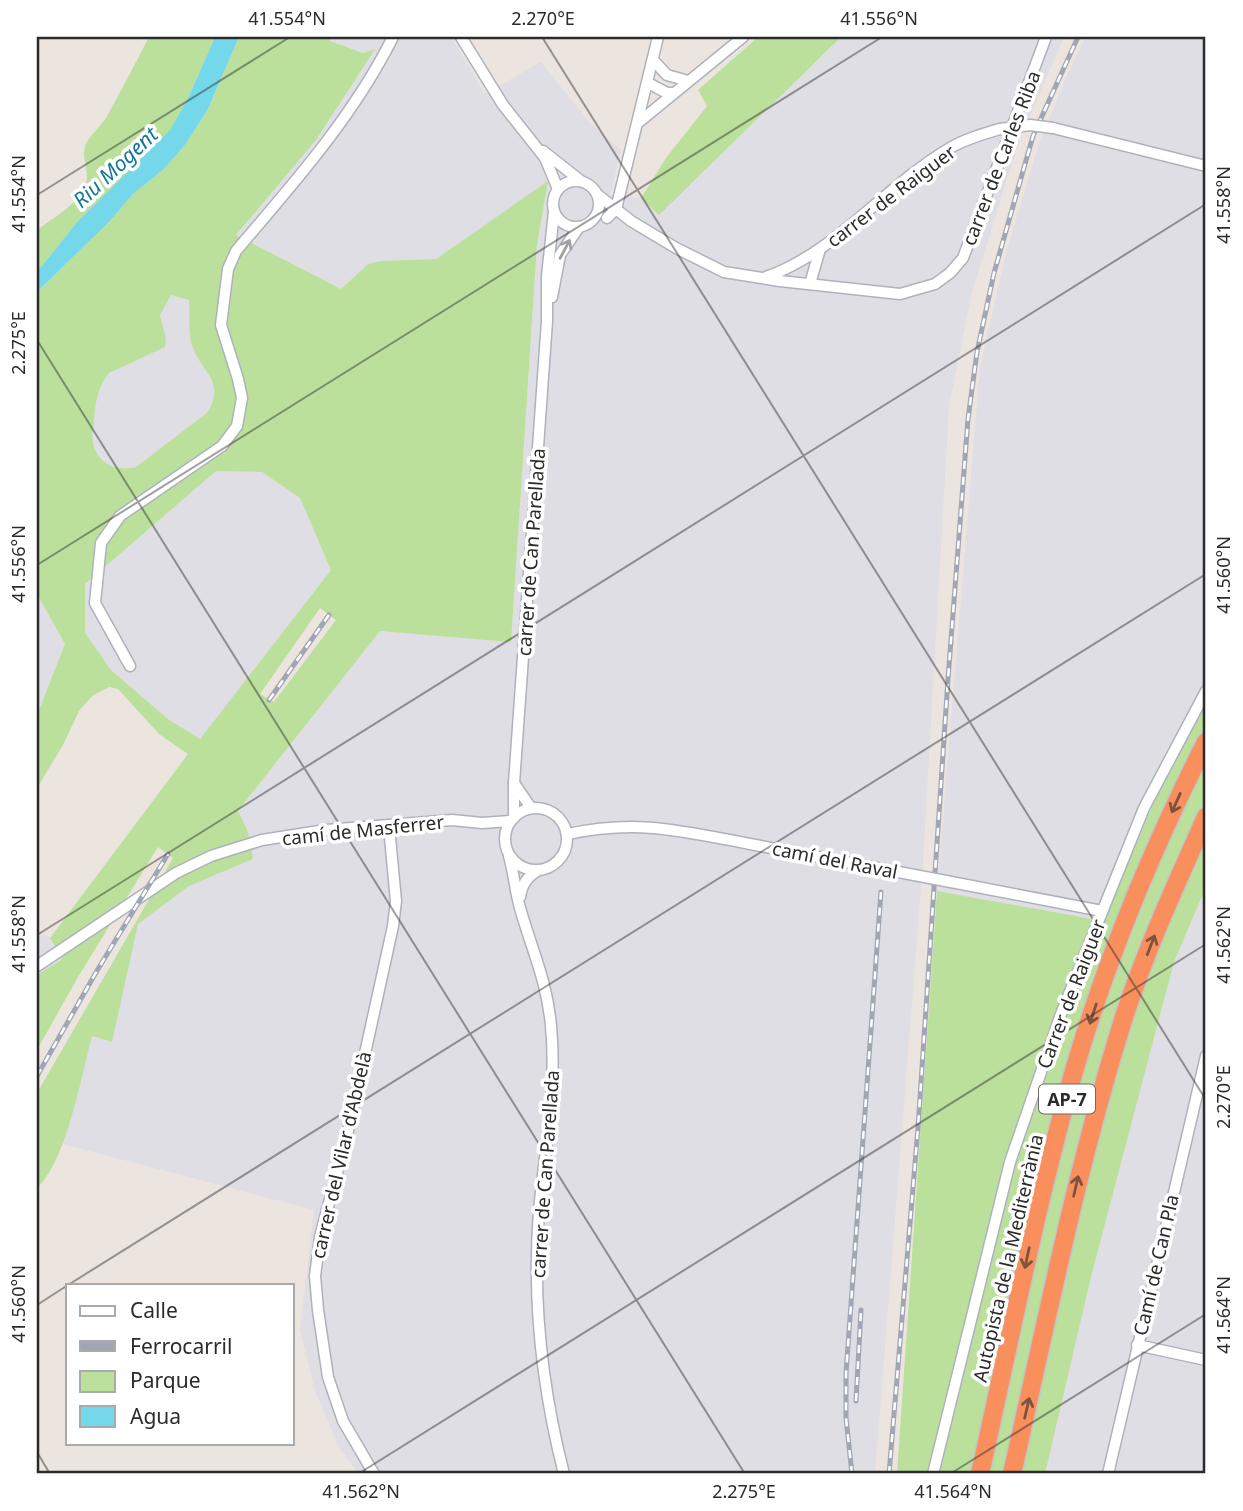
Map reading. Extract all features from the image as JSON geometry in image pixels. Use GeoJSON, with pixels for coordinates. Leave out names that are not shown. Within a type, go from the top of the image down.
{"type":"FeatureCollection","features":[{"type":"Feature","properties":{"kind":"highway","name":"Autopista de la Mediterrània"},"geometry":{"type":"LineString","coordinates":[[980,1474],[1037,1214],[1075,1069],[1122,931],[1206,741]]}},
{"type":"Feature","properties":{"kind":"highway","name":"AP-7"},"geometry":{"type":"LineString","coordinates":[[1012,1474],[1078,1177],[1126,1013],[1166,907],[1206,817]]}},
{"type":"Feature","properties":{"kind":"street"},"geometry":{"type":"LineString","coordinates":[[130,666],[95,603],[101,543],[120,516],[222,446],[237,426],[242,398],[221,325],[228,269],[236,251],[329,139],[368,81],[393,37]]}},
{"type":"Feature","properties":{"kind":"street"},"geometry":{"type":"LineString","coordinates":[[607,218],[616,209],[657,37]]}},
{"type":"Feature","properties":{"kind":"street"},"geometry":{"type":"LineString","coordinates":[[638,122],[743,37]]}},
{"type":"Feature","properties":{"kind":"street","name":"carrer de Carles Riba"},"geometry":{"type":"LineString","coordinates":[[631,221],[699,261],[724,272],[900,294],[935,284],[950,273],[963,258],[1046,37]]}},
{"type":"Feature","properties":{"kind":"street"},"geometry":{"type":"LineString","coordinates":[[465,39],[498,98],[549,166],[558,189]]}},
{"type":"Feature","properties":{"kind":"street"},"geometry":{"type":"LineString","coordinates":[[653,60],[667,75],[688,81]]}},
{"type":"Feature","properties":{"kind":"street"},"geometry":{"type":"LineString","coordinates":[[648,83],[667,93],[673,93]]}},
{"type":"Feature","properties":{"kind":"street","name":"carrer de Raiguer"},"geometry":{"type":"LineString","coordinates":[[763,278],[786,270],[820,249],[950,148],[1000,129],[1030,125],[1053,128],[1206,166]]}},
{"type":"Feature","properties":{"kind":"street"},"geometry":{"type":"LineString","coordinates":[[535,145],[590,185],[598,195],[631,221]]}},
{"type":"Feature","properties":{"kind":"street"},"geometry":{"type":"LineString","coordinates":[[581,181],[568,182],[558,189],[552,203],[554,212],[565,224],[579,227],[595,218],[631,221]]}},
{"type":"Feature","properties":{"kind":"street"},"geometry":{"type":"LineString","coordinates":[[595,218],[599,207],[598,195]]}},
{"type":"Feature","properties":{"kind":"street","name":"carrer de Can Parellada"},"geometry":{"type":"LineString","coordinates":[[512,819],[547,321],[547,276],[554,212]]}},
{"type":"Feature","properties":{"kind":"street","name":"carrer de Can Parellada"},"geometry":{"type":"LineString","coordinates":[[547,321],[560,255],[579,227]]}},
{"type":"Feature","properties":{"kind":"street","name":"carrer de Raiguer"},"geometry":{"type":"LineString","coordinates":[[810,284],[820,249]]}},
{"type":"Feature","properties":{"kind":"street","name":"Carrer de Raiguer"},"geometry":{"type":"LineString","coordinates":[[933,1474],[1010,1162],[1060,1014],[1144,808],[1206,691]]}},
{"type":"Feature","properties":{"kind":"street"},"geometry":{"type":"LineString","coordinates":[[514,783],[531,808]]}},
{"type":"Feature","properties":{"kind":"street"},"geometry":{"type":"LineString","coordinates":[[531,808],[551,811],[565,825],[568,834],[568,845],[557,864],[548,869],[526,870],[509,856],[505,846],[505,835],[512,819],[531,808]]}},
{"type":"Feature","properties":{"kind":"street","name":"camí de Masferrer"},"geometry":{"type":"LineString","coordinates":[[37,966],[176,873],[211,856],[261,840],[326,830],[452,820],[472,822],[512,819]]}},
{"type":"Feature","properties":{"kind":"street","name":"camí de Masferrer"},"geometry":{"type":"LineString","coordinates":[[472,822],[505,835]]}},
{"type":"Feature","properties":{"kind":"street","name":"camí del Raval"},"geometry":{"type":"LineString","coordinates":[[568,834],[602,827],[641,826],[683,830],[1102,911]]}},
{"type":"Feature","properties":{"kind":"street","name":"carrer del Vilar d'Abdelà"},"geometry":{"type":"LineString","coordinates":[[374,1474],[342,1421],[328,1377],[315,1276],[320,1237],[348,1131],[393,926],[396,901],[389,827]]}},
{"type":"Feature","properties":{"kind":"street","name":"carrer de Can Parellada"},"geometry":{"type":"LineString","coordinates":[[509,856],[523,918],[543,973],[551,1025],[551,1123],[539,1212],[538,1312],[542,1366],[551,1422],[564,1474]]}},
{"type":"Feature","properties":{"kind":"street","name":"carrer de Can Parellada"},"geometry":{"type":"LineString","coordinates":[[523,918],[520,900],[522,888],[528,876],[537,871]]}},
{"type":"Feature","properties":{"kind":"street","name":"Camí de Can Pla"},"geometry":{"type":"LineString","coordinates":[[1108,1474],[1206,1056]]}},
{"type":"Feature","properties":{"kind":"street"},"geometry":{"type":"LineString","coordinates":[[1137,1345],[1206,1360]]}},
{"type":"Feature","properties":{"kind":"shaded area"},"geometry":{"type":"Polygon","coordinates":[[[329,37],[451,37],[485,94],[541,62],[589,122],[621,150],[610,196],[641,198],[659,214],[841,37],[1064,37],[1018,144],[972,292],[949,406],[923,862],[875,1474],[358,1474],[338,1445],[315,1391],[300,1330],[314,1210],[63,1144],[92,1036],[112,1041],[138,924],[189,886],[253,859],[248,832],[238,812],[380,631],[511,641],[537,244],[547,182],[436,259],[380,261],[368,264],[341,289],[236,235],[316,140],[373,49],[363,53],[330,41],[329,37]]]}},
{"type":"Feature","properties":{"kind":"shaded area"},"geometry":{"type":"Polygon","coordinates":[[[1086,37],[1206,37],[1206,702],[1157,795],[1103,922],[937,891],[980,367],[1005,257],[1038,146],[1086,37]]]}},
{"type":"Feature","properties":{"kind":"shaded area"},"geometry":{"type":"Polygon","coordinates":[[[171,295],[189,300],[191,340],[215,389],[214,402],[208,412],[136,467],[124,470],[112,467],[98,458],[92,441],[95,403],[109,373],[166,338],[160,315],[171,295]]]}},
{"type":"Feature","properties":{"kind":"shaded area"},"geometry":{"type":"Polygon","coordinates":[[[216,471],[262,472],[300,498],[331,570],[200,739],[168,719],[111,670],[85,633],[85,584],[216,471]]]}},
{"type":"Feature","properties":{"kind":"shaded area"},"geometry":{"type":"Polygon","coordinates":[[[37,594],[65,644],[37,715],[37,594]]]}},
{"type":"Feature","properties":{"kind":"shaded area"},"geometry":{"type":"Polygon","coordinates":[[[1206,887],[1206,1474],[1045,1474],[1091,1277],[1174,962],[1206,887]]]}},
{"type":"Feature","properties":{"kind":"shaded area"},"geometry":{"type":"Polygon","coordinates":[[[37,928],[50,938],[62,959],[37,975],[37,928]]]}},
{"type":"Feature","properties":{"kind":"green space"},"geometry":{"type":"Polygon","coordinates":[[[149,37],[215,37],[189,96],[170,130],[78,221],[37,272],[37,230],[82,193],[87,176],[84,156],[86,144],[106,118],[149,37]]]}},
{"type":"Feature","properties":{"kind":"green space"},"geometry":{"type":"Polygon","coordinates":[[[239,37],[329,37],[330,41],[363,53],[375,49],[316,140],[236,235],[341,289],[368,264],[380,261],[436,259],[548,181],[537,244],[511,642],[380,631],[238,811],[248,832],[253,859],[189,886],[138,924],[112,1042],[92,1036],[65,1138],[48,1175],[37,1188],[37,1093],[173,858],[158,847],[78,977],[37,1050],[37,975],[62,959],[50,938],[188,754],[159,734],[118,689],[109,687],[92,696],[79,711],[63,745],[37,788],[37,715],[65,644],[37,594],[37,292],[109,222],[132,195],[164,169],[185,145],[207,111],[239,37]],[[171,295],[160,315],[166,338],[165,347],[109,373],[102,384],[92,435],[95,450],[109,465],[136,467],[208,412],[213,401],[213,384],[192,345],[189,300],[171,295]],[[216,471],[85,584],[85,633],[111,670],[168,719],[200,739],[331,570],[300,498],[262,472],[216,471]],[[320,608],[260,694],[274,702],[336,620],[320,608]]]}},
{"type":"Feature","properties":{"kind":"green space"},"geometry":{"type":"Polygon","coordinates":[[[758,37],[841,37],[659,215],[641,198],[666,158],[707,106],[698,90],[758,37]]]}},
{"type":"Feature","properties":{"kind":"green space"},"geometry":{"type":"Polygon","coordinates":[[[1206,702],[1206,887],[1174,962],[1091,1277],[1045,1474],[897,1474],[937,891],[1103,921],[1157,795],[1206,702]]]}},
{"type":"Feature","properties":{"kind":"water"},"geometry":{"type":"Polygon","coordinates":[[[215,37],[239,37],[207,111],[185,145],[164,169],[132,195],[109,222],[37,292],[37,272],[78,221],[170,130],[189,96],[215,37]]]}},
{"type":"Feature","properties":{"kind":"railway"},"geometry":{"type":"LineString","coordinates":[[889,1474],[918,1128],[968,419],[977,352],[994,273],[1033,136],[1078,37]]}},
{"type":"Feature","properties":{"kind":"railway"},"geometry":{"type":"LineString","coordinates":[[269,700],[329,615]]}},
{"type":"Feature","properties":{"kind":"railway"},"geometry":{"type":"LineString","coordinates":[[37,1076],[168,854]]}},
{"type":"Feature","properties":{"kind":"railway"},"geometry":{"type":"LineString","coordinates":[[852,1474],[846,1418],[846,1373],[881,892]]}},
{"type":"Feature","properties":{"kind":"railway"},"geometry":{"type":"LineString","coordinates":[[856,1401],[861,1310]]}},
{"type":"Feature","properties":{"kind":"water label","name":"Riu Mogent"},"geometry":{"type":"Point","coordinates":[115,167]}}]}
